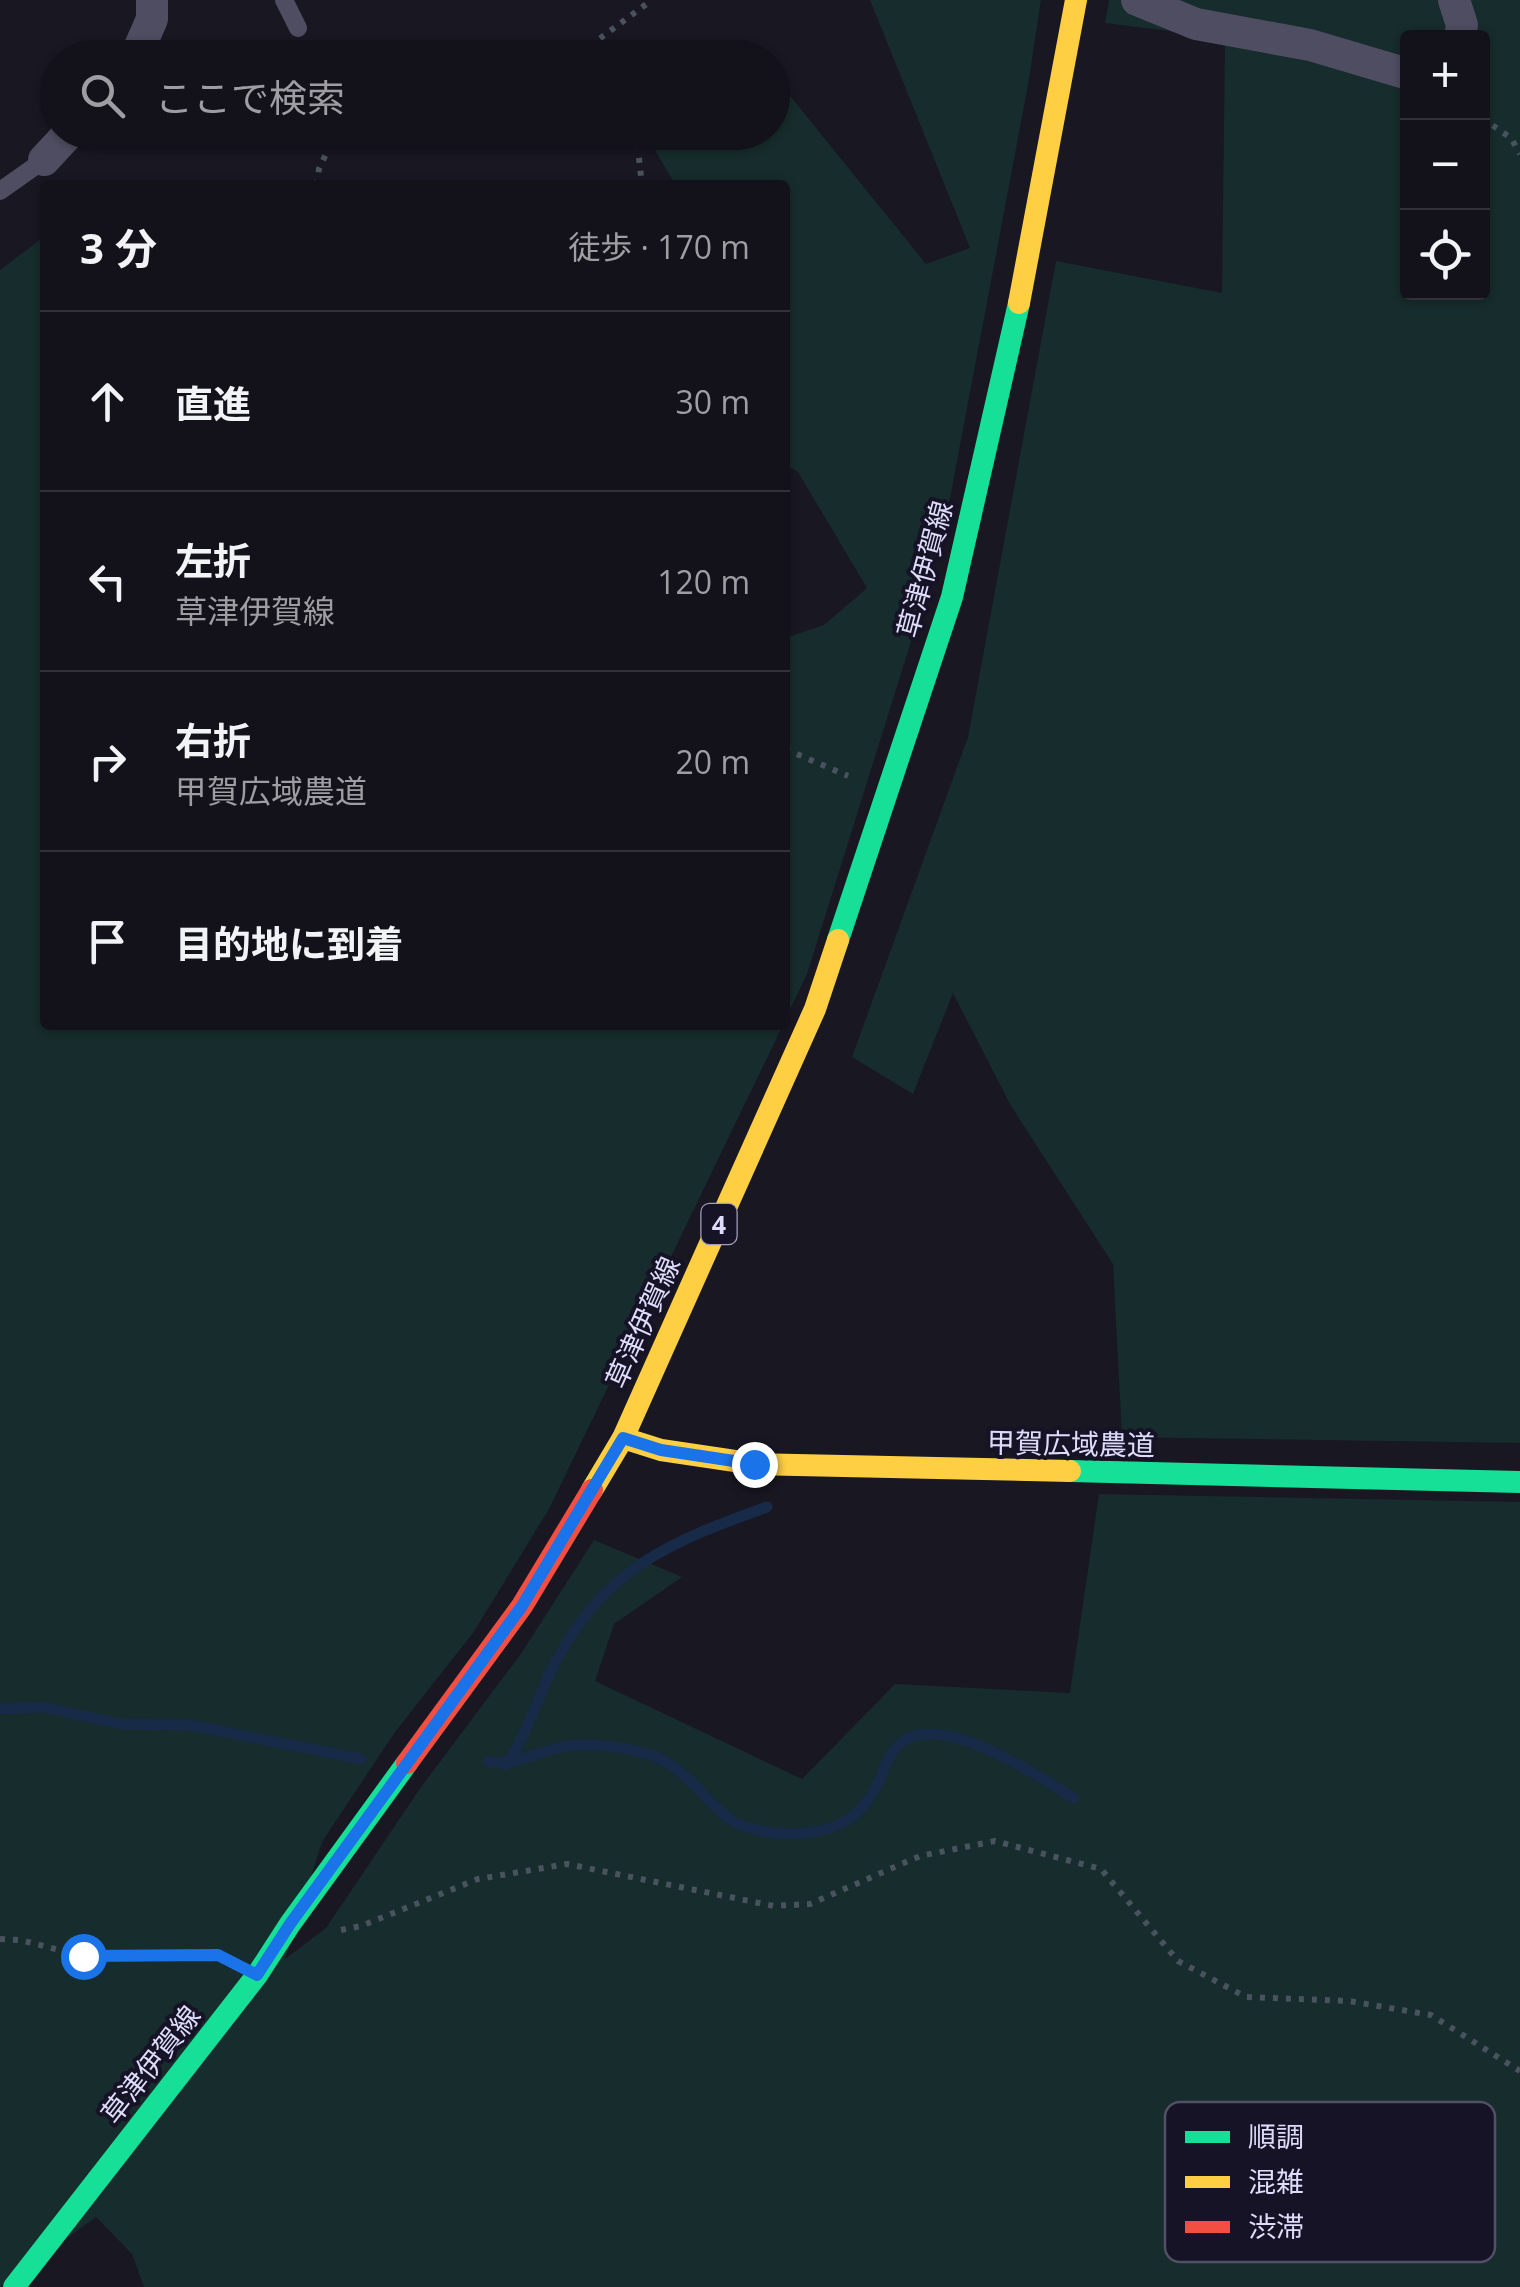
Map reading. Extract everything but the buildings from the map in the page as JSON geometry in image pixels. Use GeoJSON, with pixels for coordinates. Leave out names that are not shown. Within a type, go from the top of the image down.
{"type":"FeatureCollection","features":[{"type":"Feature","properties":{"kind":"main road","name":"草津伊賀線"},"geometry":{"type":"LineString","coordinates":[[14,2287],[257,1975],[522,1606],[623,1438],[814,1009],[952,597],[1023,284],[1076,0]]}},
{"type":"Feature","properties":{"kind":"main road","name":"甲賀広域農道"},"geometry":{"type":"LineString","coordinates":[[623,1438],[661,1450],[754,1464],[1520,1482]]}},
{"type":"Feature","properties":{"kind":"street"},"geometry":{"type":"LineString","coordinates":[[143,40],[152,19],[152,0]]}},
{"type":"Feature","properties":{"kind":"street"},"geometry":{"type":"LineString","coordinates":[[1137,0],[1196,24],[1310,45],[1400,72]]}},
{"type":"Feature","properties":{"kind":"street"},"geometry":{"type":"LineString","coordinates":[[1454,0],[1461,30]]}},
{"type":"Feature","properties":{"kind":"street"},"geometry":{"type":"LineString","coordinates":[[44,160],[53,150]]}},
{"type":"Feature","properties":{"kind":"lane"},"geometry":{"type":"LineString","coordinates":[[284,0],[298,28]]}},
{"type":"Feature","properties":{"kind":"lane"},"geometry":{"type":"LineString","coordinates":[[0,191],[44,160]]}},
{"type":"Feature","properties":{"kind":"path"},"geometry":{"type":"LineString","coordinates":[[597,40],[652,0]]}},
{"type":"Feature","properties":{"kind":"path"},"geometry":{"type":"LineString","coordinates":[[1485,120],[1511,138],[1520,154]]}},
{"type":"Feature","properties":{"kind":"path"},"geometry":{"type":"LineString","coordinates":[[317,180],[328,150]]}},
{"type":"Feature","properties":{"kind":"path"},"geometry":{"type":"LineString","coordinates":[[638,150],[641,180]]}},
{"type":"Feature","properties":{"kind":"path"},"geometry":{"type":"LineString","coordinates":[[790,751],[887,792]]}},
{"type":"Feature","properties":{"kind":"path"},"geometry":{"type":"LineString","coordinates":[[290,1924],[334,1932],[348,1929],[478,1880],[567,1864],[774,1906],[810,1904],[920,1856],[996,1840],[1101,1870],[1178,1961],[1246,1997],[1350,2001],[1431,2015],[1520,2071]]}},
{"type":"Feature","properties":{"kind":"path"},"geometry":{"type":"LineString","coordinates":[[0,1938],[83,1956],[218,1955],[257,1975]]}},
{"type":"Feature","properties":{"kind":"green space"},"geometry":{"type":"Polygon","coordinates":[[[870,0],[1041,0],[941,546],[807,974],[790,1010],[790,636],[824,625],[867,588],[798,472],[790,467],[790,180],[672,180],[655,150],[790,150],[790,96],[926,264],[970,248],[870,0]]]}},
{"type":"Feature","properties":{"kind":"green space"},"geometry":{"type":"Polygon","coordinates":[[[1109,0],[1520,0],[1520,1443],[1122,1437],[1113,1264],[1011,1106],[953,993],[913,1094],[852,1057],[968,737],[1056,261],[1222,293],[1225,38],[1105,23],[1109,0]]]}},
{"type":"Feature","properties":{"kind":"green space"},"geometry":{"type":"Polygon","coordinates":[[[40,240],[40,1030],[781,1030],[549,1509],[473,1633],[395,1732],[322,1842],[285,1959],[326,1928],[421,1787],[520,1655],[594,1540],[682,1577],[614,1624],[595,1681],[802,1779],[895,1684],[1070,1693],[1099,1494],[1520,1502],[1520,2287],[144,2287],[132,2254],[96,2217],[0,2287],[0,270],[40,240]]]}},
{"type":"Feature","properties":{"kind":"waterway"},"geometry":{"type":"LineString","coordinates":[[506,1765],[556,1661],[597,1602],[620,1580],[672,1546],[767,1507]]}},
{"type":"Feature","properties":{"kind":"waterway"},"geometry":{"type":"LineString","coordinates":[[0,1709],[43,1707],[121,1724],[190,1725],[361,1759]]}},
{"type":"Feature","properties":{"kind":"waterway"},"geometry":{"type":"LineString","coordinates":[[488,1762],[516,1761],[571,1746],[641,1752],[674,1767],[717,1809],[741,1825],[792,1834],[820,1831],[854,1815],[871,1796],[895,1749],[912,1737],[933,1734],[984,1748],[1074,1798]]}},
{"type":"Feature","properties":{"kind":"traffic: fast"},"geometry":{"type":"LineString","coordinates":[[838,940],[952,597],[1019,303]]}},
{"type":"Feature","properties":{"kind":"traffic: fast"},"geometry":{"type":"LineString","coordinates":[[1070,1471],[1520,1482]]}},
{"type":"Feature","properties":{"kind":"traffic: fast"},"geometry":{"type":"LineString","coordinates":[[14,2287],[257,1975],[407,1763]]}},
{"type":"Feature","properties":{"kind":"traffic: slow"},"geometry":{"type":"LineString","coordinates":[[1019,303],[1076,0]]}},
{"type":"Feature","properties":{"kind":"traffic: slow"},"geometry":{"type":"LineString","coordinates":[[592,1490],[623,1438],[815,1009],[838,940]]}},
{"type":"Feature","properties":{"kind":"traffic: slow"},"geometry":{"type":"LineString","coordinates":[[623,1438],[661,1450],[755,1464],[1070,1471]]}},
{"type":"Feature","properties":{"kind":"traffic: jam"},"geometry":{"type":"LineString","coordinates":[[407,1763],[522,1606],[592,1490]]}},
{"type":"Feature","properties":{"kind":"route"},"geometry":{"type":"LineString","coordinates":[[83,1956],[218,1955],[257,1975],[522,1606],[623,1438],[661,1450],[754,1464]]}}]}
